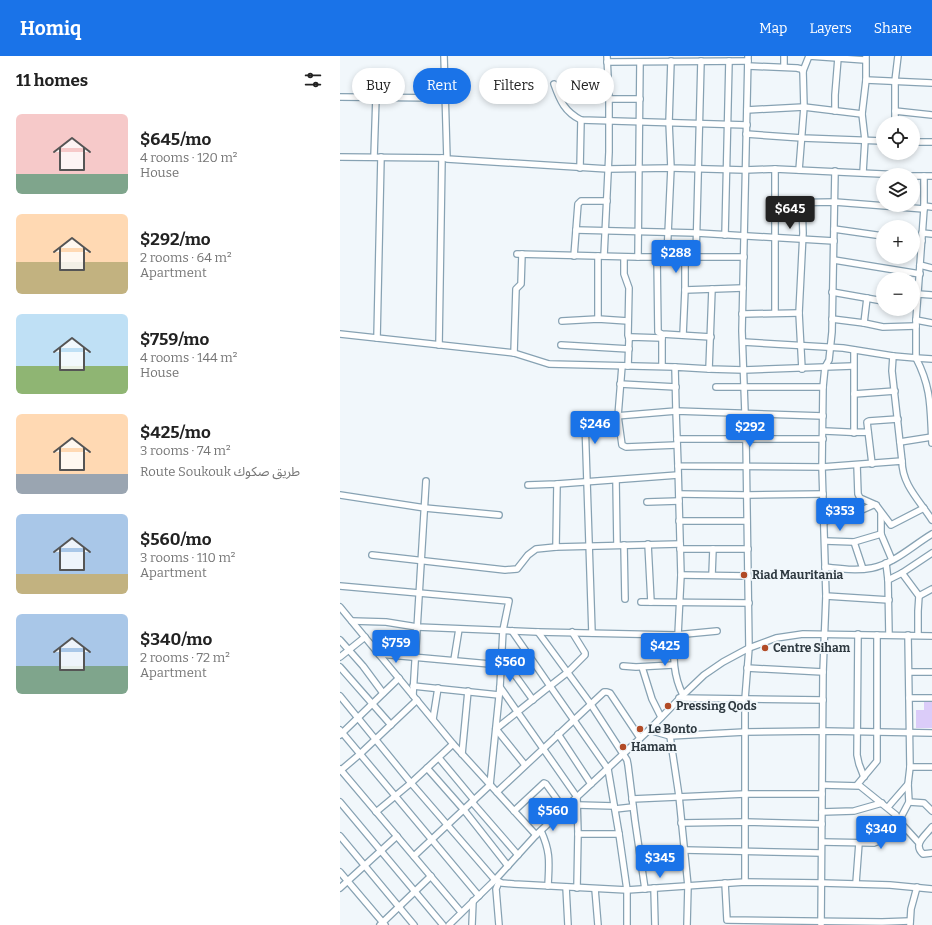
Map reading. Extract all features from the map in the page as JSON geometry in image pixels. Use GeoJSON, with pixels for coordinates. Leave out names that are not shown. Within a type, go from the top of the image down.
{"type":"FeatureCollection","features":[{"type":"Feature","properties":{"kind":"street"},"geometry":{"type":"LineString","coordinates":[[444,56],[444,68]]}},
{"type":"Feature","properties":{"kind":"street"},"geometry":{"type":"LineString","coordinates":[[784,56],[784,67]]}},
{"type":"Feature","properties":{"kind":"street"},"geometry":{"type":"LineString","coordinates":[[799,170],[804,107],[803,71],[809,56],[866,58],[866,80],[862,114],[864,140],[863,172]]}},
{"type":"Feature","properties":{"kind":"street"},"geometry":{"type":"LineString","coordinates":[[895,116],[895,82],[898,56]]}},
{"type":"Feature","properties":{"kind":"street"},"geometry":{"type":"LineString","coordinates":[[835,111],[838,58]]}},
{"type":"Feature","properties":{"kind":"street"},"geometry":{"type":"LineString","coordinates":[[607,59],[748,61],[801,69],[803,71]]}},
{"type":"Feature","properties":{"kind":"street"},"geometry":{"type":"LineString","coordinates":[[637,60],[640,99],[637,232],[638,257]]}},
{"type":"Feature","properties":{"kind":"street"},"geometry":{"type":"LineString","coordinates":[[667,60],[670,168],[667,256]]}},
{"type":"Feature","properties":{"kind":"street"},"geometry":{"type":"LineString","coordinates":[[696,256],[701,61]]}},
{"type":"Feature","properties":{"kind":"street"},"geometry":{"type":"LineString","coordinates":[[725,235],[730,61]]}},
{"type":"Feature","properties":{"kind":"street"},"geometry":{"type":"LineString","coordinates":[[745,882],[745,699],[750,648],[742,314],[748,61]]}},
{"type":"Feature","properties":{"kind":"street"},"geometry":{"type":"LineString","coordinates":[[866,80],[932,83]]}},
{"type":"Feature","properties":{"kind":"street"},"geometry":{"type":"LineString","coordinates":[[554,84],[563,105],[572,115],[581,120],[747,125]]}},
{"type":"Feature","properties":{"kind":"street"},"geometry":{"type":"LineString","coordinates":[[340,97],[352,97]]}},
{"type":"Feature","properties":{"kind":"street"},"geometry":{"type":"LineString","coordinates":[[614,99],[640,99]]}},
{"type":"Feature","properties":{"kind":"street"},"geometry":{"type":"LineString","coordinates":[[374,157],[376,104]]}},
{"type":"Feature","properties":{"kind":"street"},"geometry":{"type":"LineString","coordinates":[[439,345],[447,121],[446,104]]}},
{"type":"Feature","properties":{"kind":"street"},"geometry":{"type":"LineString","coordinates":[[598,319],[601,256],[607,200],[609,104]]}},
{"type":"Feature","properties":{"kind":"street"},"geometry":{"type":"LineString","coordinates":[[747,110],[804,107],[862,114]]}},
{"type":"Feature","properties":{"kind":"street"},"geometry":{"type":"LineString","coordinates":[[895,111],[932,115]]}},
{"type":"Feature","properties":{"kind":"street"},"geometry":{"type":"LineString","coordinates":[[580,168],[581,120]]}},
{"type":"Feature","properties":{"kind":"street"},"geometry":{"type":"LineString","coordinates":[[746,134],[876,141]]}},
{"type":"Feature","properties":{"kind":"street"},"geometry":{"type":"LineString","coordinates":[[920,142],[932,142]]}},
{"type":"Feature","properties":{"kind":"street"},"geometry":{"type":"LineString","coordinates":[[340,157],[445,158],[608,169],[775,169],[876,173]]}},
{"type":"Feature","properties":{"kind":"street"},"geometry":{"type":"LineString","coordinates":[[377,338],[381,158]]}},
{"type":"Feature","properties":{"kind":"street"},"geometry":{"type":"LineString","coordinates":[[775,169],[775,313]]}},
{"type":"Feature","properties":{"kind":"street"},"geometry":{"type":"LineString","coordinates":[[821,922],[824,731],[823,672],[826,596],[822,440],[823,387],[825,367],[829,360],[832,320],[835,171]]}},
{"type":"Feature","properties":{"kind":"street"},"geometry":{"type":"LineString","coordinates":[[920,176],[932,176]]}},
{"type":"Feature","properties":{"kind":"street"},"geometry":{"type":"LineString","coordinates":[[920,272],[924,208],[924,176]]}},
{"type":"Feature","properties":{"kind":"street"},"geometry":{"type":"LineString","coordinates":[[574,256],[579,202],[607,200]]}},
{"type":"Feature","properties":{"kind":"street"},"geometry":{"type":"LineString","coordinates":[[802,202],[799,313],[802,369]]}},
{"type":"Feature","properties":{"kind":"street"},"geometry":{"type":"LineString","coordinates":[[775,203],[835,202],[924,208],[932,207]]}},
{"type":"Feature","properties":{"kind":"street"},"geometry":{"type":"LineString","coordinates":[[834,229],[876,235]]}},
{"type":"Feature","properties":{"kind":"street"},"geometry":{"type":"LineString","coordinates":[[576,230],[697,233],[834,241]]}},
{"type":"Feature","properties":{"kind":"street"},"geometry":{"type":"LineString","coordinates":[[922,233],[932,234]]}},
{"type":"Feature","properties":{"kind":"street"},"geometry":{"type":"LineString","coordinates":[[514,353],[516,289],[522,284],[519,254],[624,257],[744,257]]}},
{"type":"Feature","properties":{"kind":"street"},"geometry":{"type":"LineString","coordinates":[[657,256],[657,330],[662,336],[662,366]]}},
{"type":"Feature","properties":{"kind":"street"},"geometry":{"type":"LineString","coordinates":[[624,257],[624,274],[629,288],[629,349],[620,384],[618,416],[622,446],[626,447],[677,442],[822,440]]}},
{"type":"Feature","properties":{"kind":"street"},"geometry":{"type":"LineString","coordinates":[[683,335],[685,257]]}},
{"type":"Feature","properties":{"kind":"street"},"geometry":{"type":"LineString","coordinates":[[834,260],[908,272]]}},
{"type":"Feature","properties":{"kind":"street"},"geometry":{"type":"LineString","coordinates":[[920,265],[932,268]]}},
{"type":"Feature","properties":{"kind":"street"},"geometry":{"type":"LineString","coordinates":[[685,290],[743,288]]}},
{"type":"Feature","properties":{"kind":"street"},"geometry":{"type":"LineString","coordinates":[[709,369],[712,289]]}},
{"type":"Feature","properties":{"kind":"street"},"geometry":{"type":"LineString","coordinates":[[832,292],[876,300]]}},
{"type":"Feature","properties":{"kind":"street"},"geometry":{"type":"LineString","coordinates":[[920,294],[932,295]]}},
{"type":"Feature","properties":{"kind":"street"},"geometry":{"type":"LineString","coordinates":[[864,323],[867,298]]}},
{"type":"Feature","properties":{"kind":"street"},"geometry":{"type":"LineString","coordinates":[[742,314],[799,313]]}},
{"type":"Feature","properties":{"kind":"street"},"geometry":{"type":"LineString","coordinates":[[916,316],[916,358],[924,370],[931,390],[932,443]]}},
{"type":"Feature","properties":{"kind":"street"},"geometry":{"type":"LineString","coordinates":[[562,321],[598,319],[628,321]]}},
{"type":"Feature","properties":{"kind":"street"},"geometry":{"type":"LineString","coordinates":[[832,320],[864,323],[883,327],[916,323],[932,323]]}},
{"type":"Feature","properties":{"kind":"street"},"geometry":{"type":"LineString","coordinates":[[340,334],[514,353],[549,364],[662,366],[744,370],[853,366]]}},
{"type":"Feature","properties":{"kind":"street"},"geometry":{"type":"LineString","coordinates":[[629,339],[633,336],[683,335],[711,337]]}},
{"type":"Feature","properties":{"kind":"street"},"geometry":{"type":"LineString","coordinates":[[743,342],[854,350],[893,356],[932,359]]}},
{"type":"Feature","properties":{"kind":"street"},"geometry":{"type":"LineString","coordinates":[[561,345],[629,349]]}},
{"type":"Feature","properties":{"kind":"street"},"geometry":{"type":"LineString","coordinates":[[854,350],[854,433]]}},
{"type":"Feature","properties":{"kind":"street"},"geometry":{"type":"LineString","coordinates":[[893,356],[894,391],[902,470],[906,483],[932,520]]}},
{"type":"Feature","properties":{"kind":"street"},"geometry":{"type":"LineString","coordinates":[[675,367],[681,575],[680,603],[673,666],[681,696]]}},
{"type":"Feature","properties":{"kind":"street"},"geometry":{"type":"LineString","coordinates":[[620,384],[676,386]]}},
{"type":"Feature","properties":{"kind":"street"},"geometry":{"type":"LineString","coordinates":[[716,387],[823,387]]}},
{"type":"Feature","properties":{"kind":"street"},"geometry":{"type":"LineString","coordinates":[[854,394],[894,391]]}},
{"type":"Feature","properties":{"kind":"street"},"geometry":{"type":"LineString","coordinates":[[592,632],[586,420],[592,418],[676,411],[823,416]]}},
{"type":"Feature","properties":{"kind":"street"},"geometry":{"type":"LineString","coordinates":[[872,464],[867,424],[869,421],[898,419]]}},
{"type":"Feature","properties":{"kind":"street"},"geometry":{"type":"LineString","coordinates":[[823,431],[854,433],[868,432]]}},
{"type":"Feature","properties":{"kind":"street"},"geometry":{"type":"LineString","coordinates":[[900,442],[932,437]]}},
{"type":"Feature","properties":{"kind":"street"},"geometry":{"type":"LineString","coordinates":[[678,466],[822,467],[902,462]]}},
{"type":"Feature","properties":{"kind":"street"},"geometry":{"type":"LineString","coordinates":[[857,465],[858,494],[860,498],[876,505],[891,525],[924,508]]}},
{"type":"Feature","properties":{"kind":"street"},"geometry":{"type":"LineString","coordinates":[[528,485],[678,476]]}},
{"type":"Feature","properties":{"kind":"street"},"geometry":{"type":"LineString","coordinates":[[616,480],[618,545]]}},
{"type":"Feature","properties":{"kind":"street"},"geometry":{"type":"LineString","coordinates":[[426,481],[415,657],[415,698],[376,740],[340,770],[461,912]]}},
{"type":"Feature","properties":{"kind":"street"},"geometry":{"type":"LineString","coordinates":[[556,547],[557,484]]}},
{"type":"Feature","properties":{"kind":"street"},"geometry":{"type":"LineString","coordinates":[[679,494],[823,494]]}},
{"type":"Feature","properties":{"kind":"street"},"geometry":{"type":"LineString","coordinates":[[340,495],[425,508],[499,515]]}},
{"type":"Feature","properties":{"kind":"street"},"geometry":{"type":"LineString","coordinates":[[647,502],[679,501]]}},
{"type":"Feature","properties":{"kind":"street"},"geometry":{"type":"LineString","coordinates":[[824,521],[846,517],[869,506],[876,505]]}},
{"type":"Feature","properties":{"kind":"street"},"geometry":{"type":"LineString","coordinates":[[881,512],[881,534],[892,560]]}},
{"type":"Feature","properties":{"kind":"street"},"geometry":{"type":"LineString","coordinates":[[679,521],[747,521]]}},
{"type":"Feature","properties":{"kind":"street"},"geometry":{"type":"LineString","coordinates":[[825,541],[854,542],[881,534]]}},
{"type":"Feature","properties":{"kind":"street"},"geometry":{"type":"LineString","coordinates":[[826,567],[863,569],[873,568],[892,560],[932,534]]}},
{"type":"Feature","properties":{"kind":"street"},"geometry":{"type":"LineString","coordinates":[[854,542],[863,569]]}},
{"type":"Feature","properties":{"kind":"street"},"geometry":{"type":"LineString","coordinates":[[372,555],[505,570],[517,569],[528,555],[536,549],[556,547],[648,544],[713,549],[748,549]]}},
{"type":"Feature","properties":{"kind":"street"},"geometry":{"type":"LineString","coordinates":[[648,544],[651,602]]}},
{"type":"Feature","properties":{"kind":"street"},"geometry":{"type":"LineString","coordinates":[[624,545],[625,599]]}},
{"type":"Feature","properties":{"kind":"street"},"geometry":{"type":"LineString","coordinates":[[712,576],[713,549]]}},
{"type":"Feature","properties":{"kind":"street"},"geometry":{"type":"LineString","coordinates":[[888,580],[902,573],[932,553]]}},
{"type":"Feature","properties":{"kind":"street"},"geometry":{"type":"LineString","coordinates":[[886,563],[889,600],[889,635]]}},
{"type":"Feature","properties":{"kind":"street"},"geometry":{"type":"LineString","coordinates":[[902,573],[919,596],[918,635]]}},
{"type":"Feature","properties":{"kind":"street"},"geometry":{"type":"LineString","coordinates":[[681,575],[748,576]]}},
{"type":"Feature","properties":{"kind":"street"},"geometry":{"type":"LineString","coordinates":[[340,586],[509,601],[503,630],[500,687],[490,785],[414,856]]}},
{"type":"Feature","properties":{"kind":"street"},"geometry":{"type":"LineString","coordinates":[[919,596],[932,589]]}},
{"type":"Feature","properties":{"kind":"street"},"geometry":{"type":"LineString","coordinates":[[826,596],[889,600]]}},
{"type":"Feature","properties":{"kind":"street"},"geometry":{"type":"LineString","coordinates":[[641,602],[749,602]]}},
{"type":"Feature","properties":{"kind":"street"},"geometry":{"type":"LineString","coordinates":[[340,607],[453,744],[514,811],[539,833],[547,845],[549,858],[548,886]]}},
{"type":"Feature","properties":{"kind":"street"},"geometry":{"type":"LineString","coordinates":[[352,622],[386,622],[417,627],[538,632],[676,635],[717,631]]}},
{"type":"Feature","properties":{"kind":"street"},"geometry":{"type":"LineString","coordinates":[[454,660],[459,629]]}},
{"type":"Feature","properties":{"kind":"street"},"geometry":{"type":"LineString","coordinates":[[512,631],[608,769],[627,890],[627,925]]}},
{"type":"Feature","properties":{"kind":"street"},"geometry":{"type":"LineString","coordinates":[[538,632],[590,703],[623,753],[628,765],[645,889]]}},
{"type":"Feature","properties":{"kind":"street"},"geometry":{"type":"LineString","coordinates":[[496,728],[568,672],[585,655],[572,632]]}},
{"type":"Feature","properties":{"kind":"street"},"geometry":{"type":"LineString","coordinates":[[858,634],[857,755],[864,777]]}},
{"type":"Feature","properties":{"kind":"street"},"geometry":{"type":"LineString","coordinates":[[449,925],[473,901],[497,881],[508,866],[539,833],[649,730],[681,696],[704,675],[722,662],[750,648],[776,638],[790,635],[858,634],[932,636]]}},
{"type":"Feature","properties":{"kind":"street"},"geometry":{"type":"LineString","coordinates":[[857,785],[876,762],[877,635]]}},
{"type":"Feature","properties":{"kind":"street"},"geometry":{"type":"LineString","coordinates":[[822,842],[879,842],[891,832],[899,821],[909,802],[908,784],[910,767],[908,635]]}},
{"type":"Feature","properties":{"kind":"street"},"geometry":{"type":"LineString","coordinates":[[340,657],[365,637]]}},
{"type":"Feature","properties":{"kind":"street"},"geometry":{"type":"LineString","coordinates":[[340,640],[363,666],[383,694]]}},
{"type":"Feature","properties":{"kind":"street"},"geometry":{"type":"LineString","coordinates":[[379,654],[501,665]]}},
{"type":"Feature","properties":{"kind":"street"},"geometry":{"type":"LineString","coordinates":[[502,657],[533,700]]}},
{"type":"Feature","properties":{"kind":"street"},"geometry":{"type":"LineString","coordinates":[[623,666],[673,666]]}},
{"type":"Feature","properties":{"kind":"street"},"geometry":{"type":"LineString","coordinates":[[340,667],[391,725]]}},
{"type":"Feature","properties":{"kind":"street"},"geometry":{"type":"LineString","coordinates":[[642,667],[652,699],[661,717]]}},
{"type":"Feature","properties":{"kind":"street"},"geometry":{"type":"LineString","coordinates":[[747,668],[823,672]]}},
{"type":"Feature","properties":{"kind":"street"},"geometry":{"type":"LineString","coordinates":[[909,672],[932,672]]}},
{"type":"Feature","properties":{"kind":"street"},"geometry":{"type":"LineString","coordinates":[[399,678],[341,733],[479,896]]}},
{"type":"Feature","properties":{"kind":"street"},"geometry":{"type":"LineString","coordinates":[[414,686],[499,695]]}},
{"type":"Feature","properties":{"kind":"street"},"geometry":{"type":"LineString","coordinates":[[500,687],[577,797],[577,888]]}},
{"type":"Feature","properties":{"kind":"street"},"geometry":{"type":"LineString","coordinates":[[433,719],[438,688]]}},
{"type":"Feature","properties":{"kind":"street"},"geometry":{"type":"LineString","coordinates":[[462,754],[468,691]]}},
{"type":"Feature","properties":{"kind":"street"},"geometry":{"type":"LineString","coordinates":[[497,792],[590,703],[604,692],[610,694],[640,738]]}},
{"type":"Feature","properties":{"kind":"street"},"geometry":{"type":"LineString","coordinates":[[340,696],[411,782],[497,881],[514,884],[627,890],[745,882],[856,883],[932,889]]}},
{"type":"Feature","properties":{"kind":"street"},"geometry":{"type":"LineString","coordinates":[[681,696],[823,700]]}},
{"type":"Feature","properties":{"kind":"street"},"geometry":{"type":"LineString","coordinates":[[909,698],[932,698]]}},
{"type":"Feature","properties":{"kind":"street"},"geometry":{"type":"LineString","coordinates":[[496,728],[525,765]]}},
{"type":"Feature","properties":{"kind":"street"},"geometry":{"type":"LineString","coordinates":[[649,730],[670,736],[745,732],[824,731],[932,733]]}},
{"type":"Feature","properties":{"kind":"street"},"geometry":{"type":"LineString","coordinates":[[558,734],[591,784]]}},
{"type":"Feature","properties":{"kind":"street"},"geometry":{"type":"LineString","coordinates":[[670,736],[688,886],[687,925]]}},
{"type":"Feature","properties":{"kind":"street"},"geometry":{"type":"LineString","coordinates":[[376,812],[439,758],[453,744]]}},
{"type":"Feature","properties":{"kind":"street"},"geometry":{"type":"LineString","coordinates":[[439,758],[518,855]]}},
{"type":"Feature","properties":{"kind":"street"},"geometry":{"type":"LineString","coordinates":[[910,767],[932,767]]}},
{"type":"Feature","properties":{"kind":"street"},"geometry":{"type":"LineString","coordinates":[[427,768],[464,810],[508,866]]}},
{"type":"Feature","properties":{"kind":"street"},"geometry":{"type":"LineString","coordinates":[[514,811],[544,783],[564,809]]}},
{"type":"Feature","properties":{"kind":"street"},"geometry":{"type":"LineString","coordinates":[[888,808],[908,784]]}},
{"type":"Feature","properties":{"kind":"street"},"geometry":{"type":"LineString","coordinates":[[823,785],[857,785],[863,788],[896,815],[899,821],[919,843],[923,854],[932,853]]}},
{"type":"Feature","properties":{"kind":"street"},"geometry":{"type":"LineString","coordinates":[[632,799],[745,794],[822,794]]}},
{"type":"Feature","properties":{"kind":"street"},"geometry":{"type":"LineString","coordinates":[[340,802],[443,925]]}},
{"type":"Feature","properties":{"kind":"street"},"geometry":{"type":"LineString","coordinates":[[822,812],[854,811],[882,802]]}},
{"type":"Feature","properties":{"kind":"street"},"geometry":{"type":"LineString","coordinates":[[909,802],[924,803],[932,811]]}},
{"type":"Feature","properties":{"kind":"street"},"geometry":{"type":"LineString","coordinates":[[578,805],[633,807]]}},
{"type":"Feature","properties":{"kind":"street"},"geometry":{"type":"LineString","coordinates":[[681,823],[745,822],[822,824]]}},
{"type":"Feature","properties":{"kind":"street"},"geometry":{"type":"LineString","coordinates":[[919,843],[932,827]]}},
{"type":"Feature","properties":{"kind":"street"},"geometry":{"type":"LineString","coordinates":[[578,834],[619,834]]}},
{"type":"Feature","properties":{"kind":"street"},"geometry":{"type":"LineString","coordinates":[[340,836],[414,925]]}},
{"type":"Feature","properties":{"kind":"street"},"geometry":{"type":"LineString","coordinates":[[340,888],[397,836]]}},
{"type":"Feature","properties":{"kind":"street"},"geometry":{"type":"LineString","coordinates":[[856,883],[859,843]]}},
{"type":"Feature","properties":{"kind":"street"},"geometry":{"type":"LineString","coordinates":[[684,850],[821,853]]}},
{"type":"Feature","properties":{"kind":"street"},"geometry":{"type":"LineString","coordinates":[[340,872],[383,924],[414,891],[431,876]]}},
{"type":"Feature","properties":{"kind":"street"},"geometry":{"type":"LineString","coordinates":[[497,881],[496,889],[499,925]]}},
{"type":"Feature","properties":{"kind":"street"},"geometry":{"type":"LineString","coordinates":[[725,883],[728,922],[910,923],[911,909],[917,887]]}},
{"type":"Feature","properties":{"kind":"street"},"geometry":{"type":"LineString","coordinates":[[566,887],[568,925]]}},
{"type":"Feature","properties":{"kind":"street"},"geometry":{"type":"LineString","coordinates":[[654,888],[655,925]]}},
{"type":"Feature","properties":{"kind":"street"},"geometry":{"type":"LineString","coordinates":[[595,889],[598,925]]}},
{"type":"Feature","properties":{"kind":"street"},"geometry":{"type":"LineString","coordinates":[[472,925],[473,901]]}},
{"type":"Feature","properties":{"kind":"shaded area"},"geometry":{"type":"Polygon","coordinates":[[[924,700],[932,701],[932,728],[916,728],[916,710],[924,710],[924,700]]]}},
{"type":"Feature","properties":{"kind":"place","name":"Riad Mauritania"},"geometry":{"type":"Point","coordinates":[744,575]}},
{"type":"Feature","properties":{"kind":"place","name":"Centre Siham"},"geometry":{"type":"Point","coordinates":[765,648]}},
{"type":"Feature","properties":{"kind":"place","name":"Pressing Qods"},"geometry":{"type":"Point","coordinates":[668,706]}},
{"type":"Feature","properties":{"kind":"place","name":"Le Bonto"},"geometry":{"type":"Point","coordinates":[640,729]}},
{"type":"Feature","properties":{"kind":"place","name":"Hamam"},"geometry":{"type":"Point","coordinates":[623,747]}}]}
